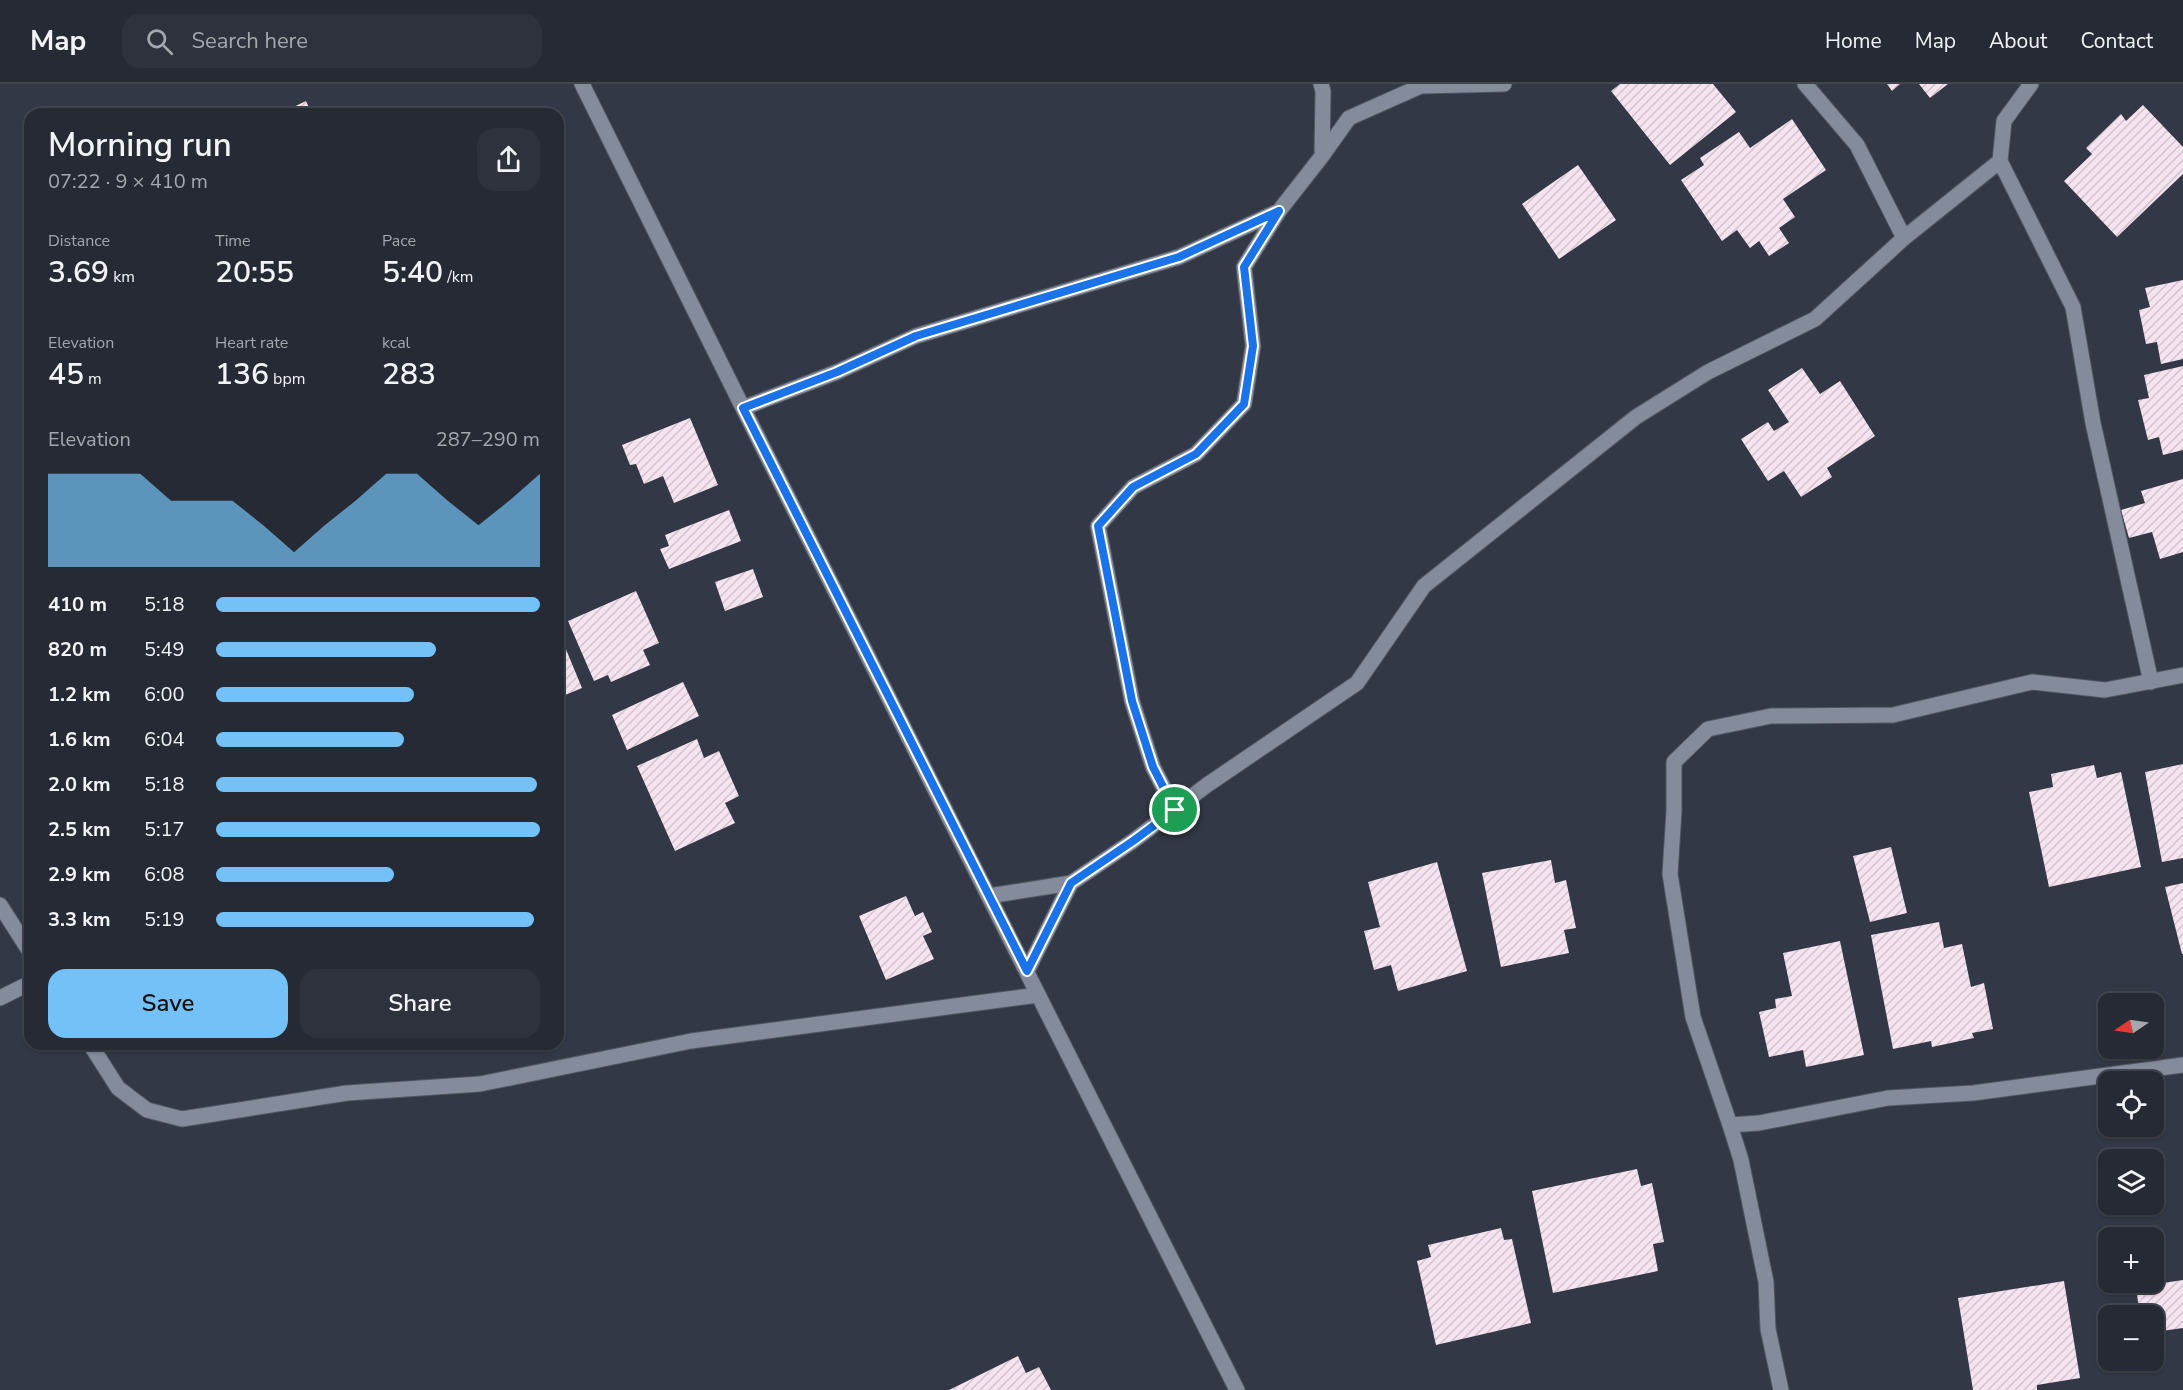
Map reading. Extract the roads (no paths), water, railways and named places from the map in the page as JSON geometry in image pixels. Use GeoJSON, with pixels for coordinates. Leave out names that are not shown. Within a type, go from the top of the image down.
{"type":"FeatureCollection","features":[{"type":"Feature","properties":{"kind":"street"},"geometry":{"type":"LineString","coordinates":[[582,84],[1237,1390]]}},
{"type":"Feature","properties":{"kind":"street"},"geometry":{"type":"LineString","coordinates":[[1321,84],[1323,91],[1322,156]]}},
{"type":"Feature","properties":{"kind":"street"},"geometry":{"type":"LineString","coordinates":[[1175,810],[1153,767],[1132,701],[1098,526],[1133,487],[1196,454],[1244,404],[1253,346],[1244,267],[1279,211],[1348,118],[1421,86],[1504,84]]}},
{"type":"Feature","properties":{"kind":"street"},"geometry":{"type":"LineString","coordinates":[[1805,84],[1857,145],[1904,238]]}},
{"type":"Feature","properties":{"kind":"street"},"geometry":{"type":"LineString","coordinates":[[2031,84],[2004,121],[2000,161],[2073,307],[2093,423],[2151,682]]}},
{"type":"Feature","properties":{"kind":"street"},"geometry":{"type":"LineString","coordinates":[[989,896],[1071,883],[1133,841],[1216,779],[1357,684],[1424,586],[1636,417],[1708,372],[1815,319],[1904,238],[2000,161]]}},
{"type":"Feature","properties":{"kind":"street"},"geometry":{"type":"LineString","coordinates":[[743,408],[837,372],[916,336],[1179,257],[1279,211]]}},
{"type":"Feature","properties":{"kind":"street"},"geometry":{"type":"LineString","coordinates":[[1781,1390],[1768,1329],[1766,1282],[1741,1160],[1693,1017],[1670,874],[1674,762],[1708,729],[1771,716],[1893,715],[1956,698],[2032,682],[2105,690],[2183,675]]}},
{"type":"Feature","properties":{"kind":"street"},"geometry":{"type":"LineString","coordinates":[[1027,971],[1071,883]]}},
{"type":"Feature","properties":{"kind":"street"},"geometry":{"type":"LineString","coordinates":[[0,905],[24,943]]}},
{"type":"Feature","properties":{"kind":"street"},"geometry":{"type":"LineString","coordinates":[[0,998],[24,986]]}},
{"type":"Feature","properties":{"kind":"street"},"geometry":{"type":"LineString","coordinates":[[94,1050],[118,1088],[147,1110],[182,1119],[347,1093],[480,1084],[691,1041],[1038,995]]}},
{"type":"Feature","properties":{"kind":"street"},"geometry":{"type":"LineString","coordinates":[[1730,1125],[1759,1123],[1888,1098],[1973,1093],[2183,1065]]}}]}
